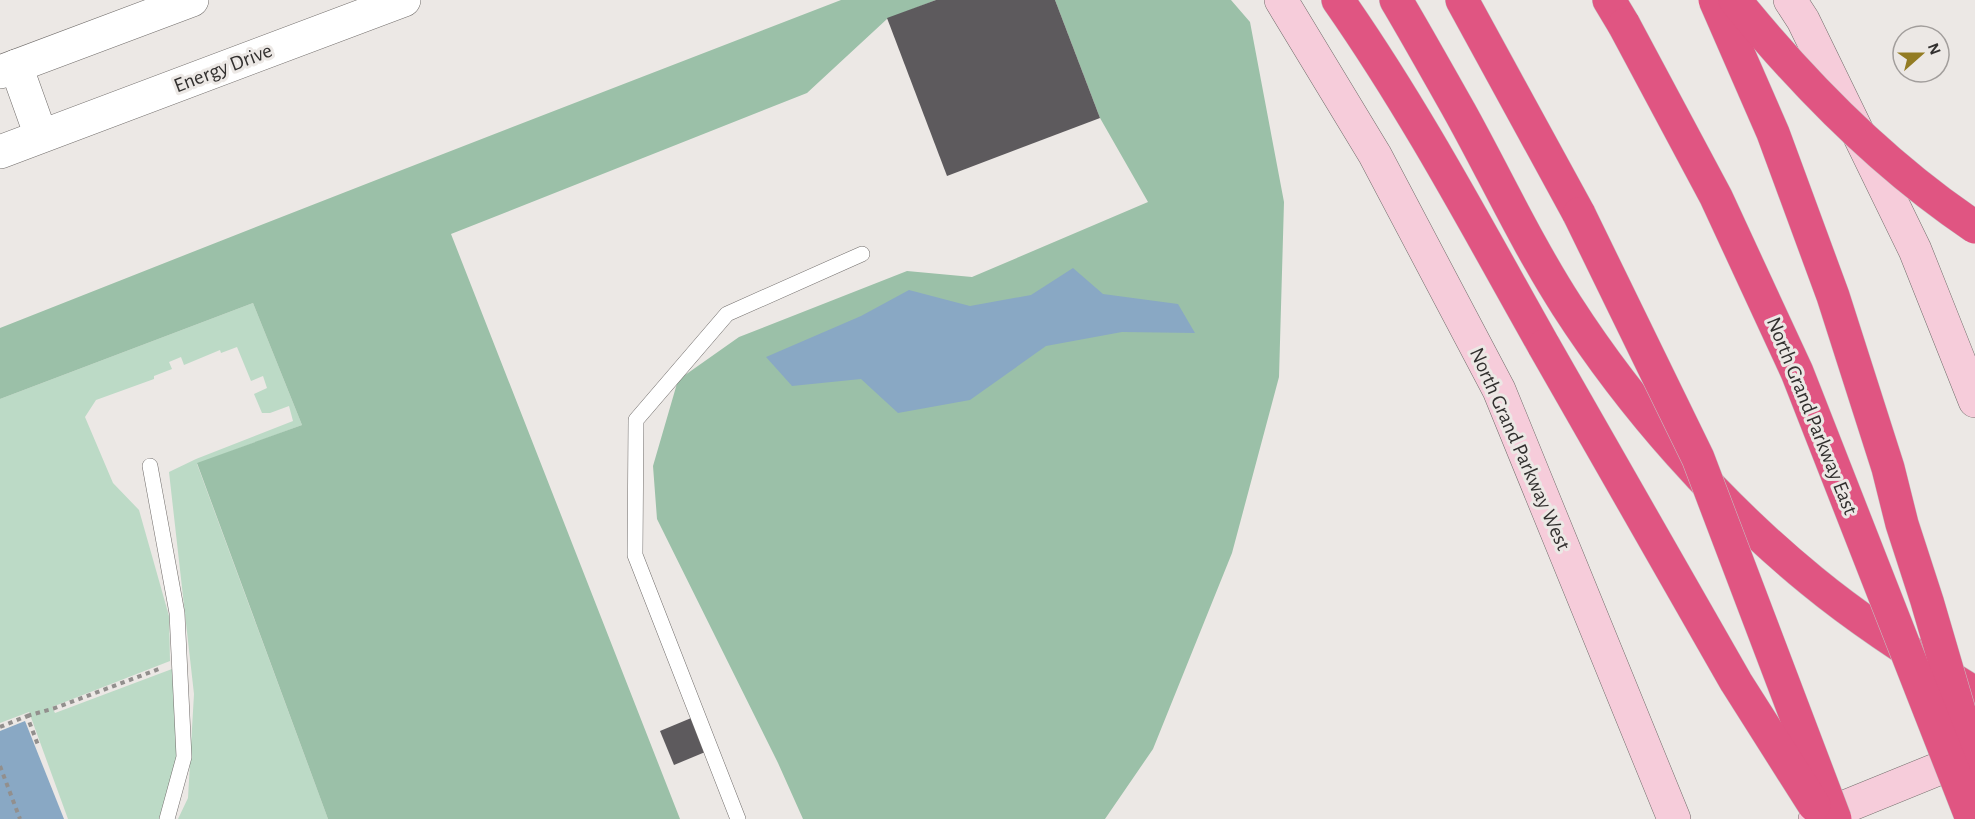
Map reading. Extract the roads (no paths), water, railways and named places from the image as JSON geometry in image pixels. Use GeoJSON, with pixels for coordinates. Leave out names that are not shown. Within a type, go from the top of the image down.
{"type":"FeatureCollection","features":[{"type":"Feature","properties":{"kind":"highway"},"geometry":{"type":"LineString","coordinates":[[1338,0],[1410,111],[1736,682],[1823,819]]}},
{"type":"Feature","properties":{"kind":"highway"},"geometry":{"type":"LineString","coordinates":[[1396,0],[1568,308],[1668,440],[1716,494],[1765,542],[1812,582],[1879,632],[1975,693]]}},
{"type":"Feature","properties":{"kind":"highway"},"geometry":{"type":"LineString","coordinates":[[1461,0],[1579,214],[1698,458],[1835,819]]}},
{"type":"Feature","properties":{"kind":"highway"},"geometry":{"type":"LineString","coordinates":[[1715,0],[1773,133],[1833,296],[1888,468],[1902,524],[1975,765]]}},
{"type":"Feature","properties":{"kind":"highway"},"geometry":{"type":"LineString","coordinates":[[1734,0],[1820,96],[1929,193],[1975,227]]}},
{"type":"Feature","properties":{"kind":"highway","name":"North Grand Parkway East"},"geometry":{"type":"LineString","coordinates":[[1617,12],[1716,196],[1797,372],[1972,819]]}},
{"type":"Feature","properties":{"kind":"main road","name":"North Grand Parkway West"},"geometry":{"type":"LineString","coordinates":[[1281,0],[1375,155],[1499,390],[1675,818]]}},
{"type":"Feature","properties":{"kind":"main road"},"geometry":{"type":"LineString","coordinates":[[1790,0],[1803,20],[1916,250],[1975,401]]}},
{"type":"Feature","properties":{"kind":"main road"},"geometry":{"type":"LineString","coordinates":[[1815,819],[1975,754]]}},
{"type":"Feature","properties":{"kind":"street"},"geometry":{"type":"LineString","coordinates":[[41,136],[8,69],[192,0]]}},
{"type":"Feature","properties":{"kind":"street","name":"Energy Drive"},"geometry":{"type":"LineString","coordinates":[[0,152],[404,0]]}},
{"type":"Feature","properties":{"kind":"lane"},"geometry":{"type":"LineString","coordinates":[[738,819],[635,555],[636,420],[727,314],[862,254]]}},
{"type":"Feature","properties":{"kind":"lane"},"geometry":{"type":"LineString","coordinates":[[150,466],[177,613],[184,757],[166,819]]}},
{"type":"Feature","properties":{"kind":"water"},"geometry":{"type":"Polygon","coordinates":[[[1073,268],[1103,294],[1178,304],[1195,333],[1122,332],[1046,346],[970,400],[898,413],[861,379],[792,386],[766,357],[861,316],[909,290],[970,306],[1031,295],[1073,268]]]}},
{"type":"Feature","properties":{"kind":"water"},"geometry":{"type":"Polygon","coordinates":[[[25,721],[64,819],[0,819],[0,731],[25,721]]]}}]}
